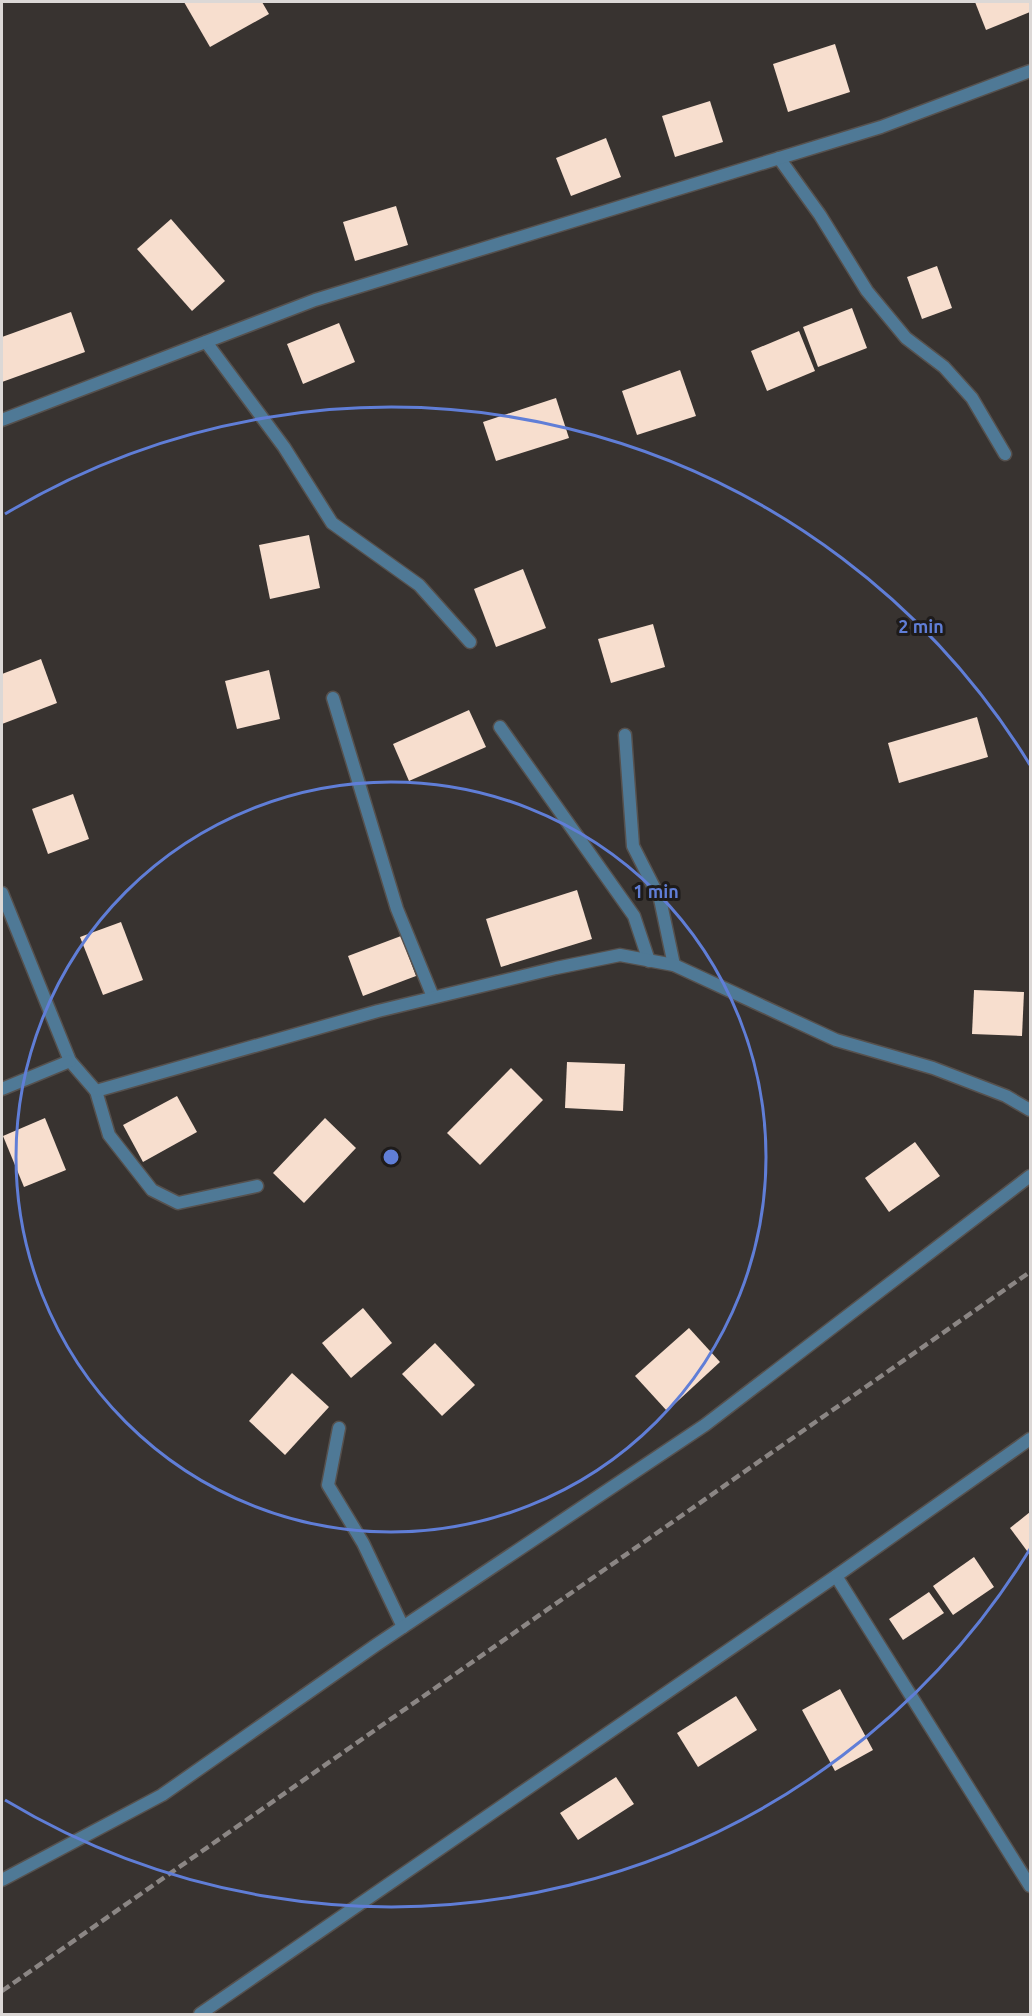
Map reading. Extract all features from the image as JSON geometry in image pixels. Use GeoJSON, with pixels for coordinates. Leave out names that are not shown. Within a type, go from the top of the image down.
{"type":"FeatureCollection","features":[{"type":"Feature","properties":{"kind":"street"},"geometry":{"type":"LineString","coordinates":[[2,420],[315,300],[881,127],[1030,71]]}},
{"type":"Feature","properties":{"kind":"street"},"geometry":{"type":"LineString","coordinates":[[779,158],[820,215],[867,291],[906,338],[944,367],[972,398],[1005,454]]}},
{"type":"Feature","properties":{"kind":"street"},"geometry":{"type":"LineString","coordinates":[[206,342],[284,447],[332,523],[419,585],[470,642]]}},
{"type":"Feature","properties":{"kind":"street"},"geometry":{"type":"LineString","coordinates":[[333,698],[398,909],[433,997]]}},
{"type":"Feature","properties":{"kind":"street"},"geometry":{"type":"LineString","coordinates":[[500,727],[634,916],[649,961]]}},
{"type":"Feature","properties":{"kind":"street"},"geometry":{"type":"LineString","coordinates":[[625,735],[633,846],[660,899],[674,965]]}},
{"type":"Feature","properties":{"kind":"street"},"geometry":{"type":"LineString","coordinates":[[2,893],[70,1062],[96,1091],[110,1135],[152,1190],[178,1203],[257,1186]]}},
{"type":"Feature","properties":{"kind":"street"},"geometry":{"type":"LineString","coordinates":[[96,1091],[433,997],[620,955],[674,965],[836,1040],[933,1068],[1006,1096],[1030,1110]]}},
{"type":"Feature","properties":{"kind":"street"},"geometry":{"type":"LineString","coordinates":[[2,1089],[70,1062]]}},
{"type":"Feature","properties":{"kind":"street"},"geometry":{"type":"LineString","coordinates":[[2,1880],[162,1795],[404,1627],[705,1425],[1030,1176]]}},
{"type":"Feature","properties":{"kind":"street"},"geometry":{"type":"LineString","coordinates":[[339,1428],[328,1485],[363,1543],[404,1627]]}},
{"type":"Feature","properties":{"kind":"street"},"geometry":{"type":"LineString","coordinates":[[200,2014],[836,1576],[1030,1439]]}},
{"type":"Feature","properties":{"kind":"street"},"geometry":{"type":"LineString","coordinates":[[836,1576],[1030,1886]]}},
{"type":"Feature","properties":{"kind":"building"},"geometry":{"type":"Polygon","coordinates":[[[184,2],[262,2],[269,14],[210,47],[184,2]]]}},
{"type":"Feature","properties":{"kind":"building"},"geometry":{"type":"Polygon","coordinates":[[[975,2],[1030,2],[1030,12],[986,30],[975,2]]]}},
{"type":"Feature","properties":{"kind":"building"},"geometry":{"type":"Polygon","coordinates":[[[835,44],[850,92],[788,112],[773,64],[835,44]]]}},
{"type":"Feature","properties":{"kind":"building"},"geometry":{"type":"Polygon","coordinates":[[[710,101],[723,142],[675,157],[662,116],[710,101]]]}},
{"type":"Feature","properties":{"kind":"building"},"geometry":{"type":"Polygon","coordinates":[[[606,138],[621,177],[571,196],[556,158],[606,138]]]}},
{"type":"Feature","properties":{"kind":"building"},"geometry":{"type":"Polygon","coordinates":[[[396,206],[408,245],[355,261],[343,222],[396,206]]]}},
{"type":"Feature","properties":{"kind":"building"},"geometry":{"type":"Polygon","coordinates":[[[171,219],[225,281],[192,311],[137,249],[171,219]]]}},
{"type":"Feature","properties":{"kind":"building"},"geometry":{"type":"Polygon","coordinates":[[[937,266],[952,308],[922,319],[907,277],[937,266]]]}},
{"type":"Feature","properties":{"kind":"building"},"geometry":{"type":"Polygon","coordinates":[[[852,308],[867,348],[818,367],[803,327],[852,308]]]}},
{"type":"Feature","properties":{"kind":"building"},"geometry":{"type":"Polygon","coordinates":[[[71,312],[85,352],[2,382],[2,337],[71,312]]]}},
{"type":"Feature","properties":{"kind":"building"},"geometry":{"type":"Polygon","coordinates":[[[339,323],[355,362],[303,384],[287,344],[339,323]]]}},
{"type":"Feature","properties":{"kind":"building"},"geometry":{"type":"Polygon","coordinates":[[[799,331],[815,371],[767,391],[751,351],[799,331]]]}},
{"type":"Feature","properties":{"kind":"building"},"geometry":{"type":"Polygon","coordinates":[[[680,370],[696,416],[637,435],[622,391],[680,370]]]}},
{"type":"Feature","properties":{"kind":"building"},"geometry":{"type":"Polygon","coordinates":[[[556,398],[569,438],[496,461],[483,422],[556,398]]]}},
{"type":"Feature","properties":{"kind":"building"},"geometry":{"type":"Polygon","coordinates":[[[309,535],[320,588],[270,599],[259,545],[309,535]]]}},
{"type":"Feature","properties":{"kind":"building"},"geometry":{"type":"Polygon","coordinates":[[[523,569],[546,628],[496,647],[474,589],[523,569]]]}},
{"type":"Feature","properties":{"kind":"building"},"geometry":{"type":"Polygon","coordinates":[[[653,624],[665,667],[611,683],[598,639],[653,624]]]}},
{"type":"Feature","properties":{"kind":"building"},"geometry":{"type":"Polygon","coordinates":[[[41,659],[57,703],[2,724],[2,674],[41,659]]]}},
{"type":"Feature","properties":{"kind":"building"},"geometry":{"type":"Polygon","coordinates":[[[269,670],[280,719],[237,729],[225,681],[269,670]]]}},
{"type":"Feature","properties":{"kind":"building"},"geometry":{"type":"Polygon","coordinates":[[[469,710],[486,747],[409,781],[393,744],[469,710]]]}},
{"type":"Feature","properties":{"kind":"building"},"geometry":{"type":"Polygon","coordinates":[[[977,717],[988,757],[899,783],[888,743],[977,717]]]}},
{"type":"Feature","properties":{"kind":"building"},"geometry":{"type":"Polygon","coordinates":[[[73,794],[89,839],[48,854],[32,809],[73,794]]]}},
{"type":"Feature","properties":{"kind":"building"},"geometry":{"type":"Polygon","coordinates":[[[577,890],[592,939],[501,967],[486,919],[577,890]]]}},
{"type":"Feature","properties":{"kind":"building"},"geometry":{"type":"Polygon","coordinates":[[[121,922],[143,980],[103,995],[80,937],[121,922]]]}},
{"type":"Feature","properties":{"kind":"building"},"geometry":{"type":"Polygon","coordinates":[[[401,936],[416,976],[363,996],[348,956],[401,936]]]}},
{"type":"Feature","properties":{"kind":"building"},"geometry":{"type":"Polygon","coordinates":[[[974,990],[1024,992],[1022,1036],[972,1034],[974,990]]]}},
{"type":"Feature","properties":{"kind":"building"},"geometry":{"type":"Polygon","coordinates":[[[567,1062],[625,1064],[623,1111],[565,1108],[567,1062]]]}},
{"type":"Feature","properties":{"kind":"building"},"geometry":{"type":"Polygon","coordinates":[[[511,1068],[543,1100],[480,1165],[447,1133],[511,1068]]]}},
{"type":"Feature","properties":{"kind":"building"},"geometry":{"type":"Polygon","coordinates":[[[177,1096],[197,1132],[143,1162],[123,1125],[177,1096]]]}},
{"type":"Feature","properties":{"kind":"building"},"geometry":{"type":"Polygon","coordinates":[[[45,1118],[66,1170],[24,1187],[3,1136],[45,1118]]]}},
{"type":"Feature","properties":{"kind":"building"},"geometry":{"type":"Polygon","coordinates":[[[325,1118],[356,1148],[304,1203],[273,1173],[325,1118]]]}},
{"type":"Feature","properties":{"kind":"building"},"geometry":{"type":"Polygon","coordinates":[[[915,1142],[940,1176],[889,1212],[865,1178],[915,1142]]]}},
{"type":"Feature","properties":{"kind":"building"},"geometry":{"type":"Polygon","coordinates":[[[363,1308],[392,1343],[351,1378],[322,1343],[363,1308]]]}},
{"type":"Feature","properties":{"kind":"building"},"geometry":{"type":"Polygon","coordinates":[[[689,1328],[720,1362],[667,1411],[635,1376],[689,1328]]]}},
{"type":"Feature","properties":{"kind":"building"},"geometry":{"type":"Polygon","coordinates":[[[435,1343],[475,1385],[442,1416],[402,1374],[435,1343]]]}},
{"type":"Feature","properties":{"kind":"building"},"geometry":{"type":"Polygon","coordinates":[[[292,1373],[329,1407],[285,1455],[249,1421],[292,1373]]]}},
{"type":"Feature","properties":{"kind":"building"},"geometry":{"type":"Polygon","coordinates":[[[1030,1512],[1030,1555],[1010,1528],[1030,1512]]]}},
{"type":"Feature","properties":{"kind":"building"},"geometry":{"type":"Polygon","coordinates":[[[974,1557],[994,1587],[953,1615],[933,1586],[974,1557]]]}},
{"type":"Feature","properties":{"kind":"building"},"geometry":{"type":"Polygon","coordinates":[[[929,1592],[944,1613],[903,1640],[889,1619],[929,1592]]]}},
{"type":"Feature","properties":{"kind":"building"},"geometry":{"type":"Polygon","coordinates":[[[840,1689],[873,1750],[835,1771],[802,1710],[840,1689]]]}},
{"type":"Feature","properties":{"kind":"building"},"geometry":{"type":"Polygon","coordinates":[[[736,1696],[757,1730],[698,1767],[677,1733],[736,1696]]]}},
{"type":"Feature","properties":{"kind":"building"},"geometry":{"type":"Polygon","coordinates":[[[616,1777],[634,1804],[578,1840],[560,1813],[616,1777]]]}},
{"type":"Feature","properties":{"kind":"railway"},"geometry":{"type":"LineString","coordinates":[[2,1991],[1030,1272]]}}]}
